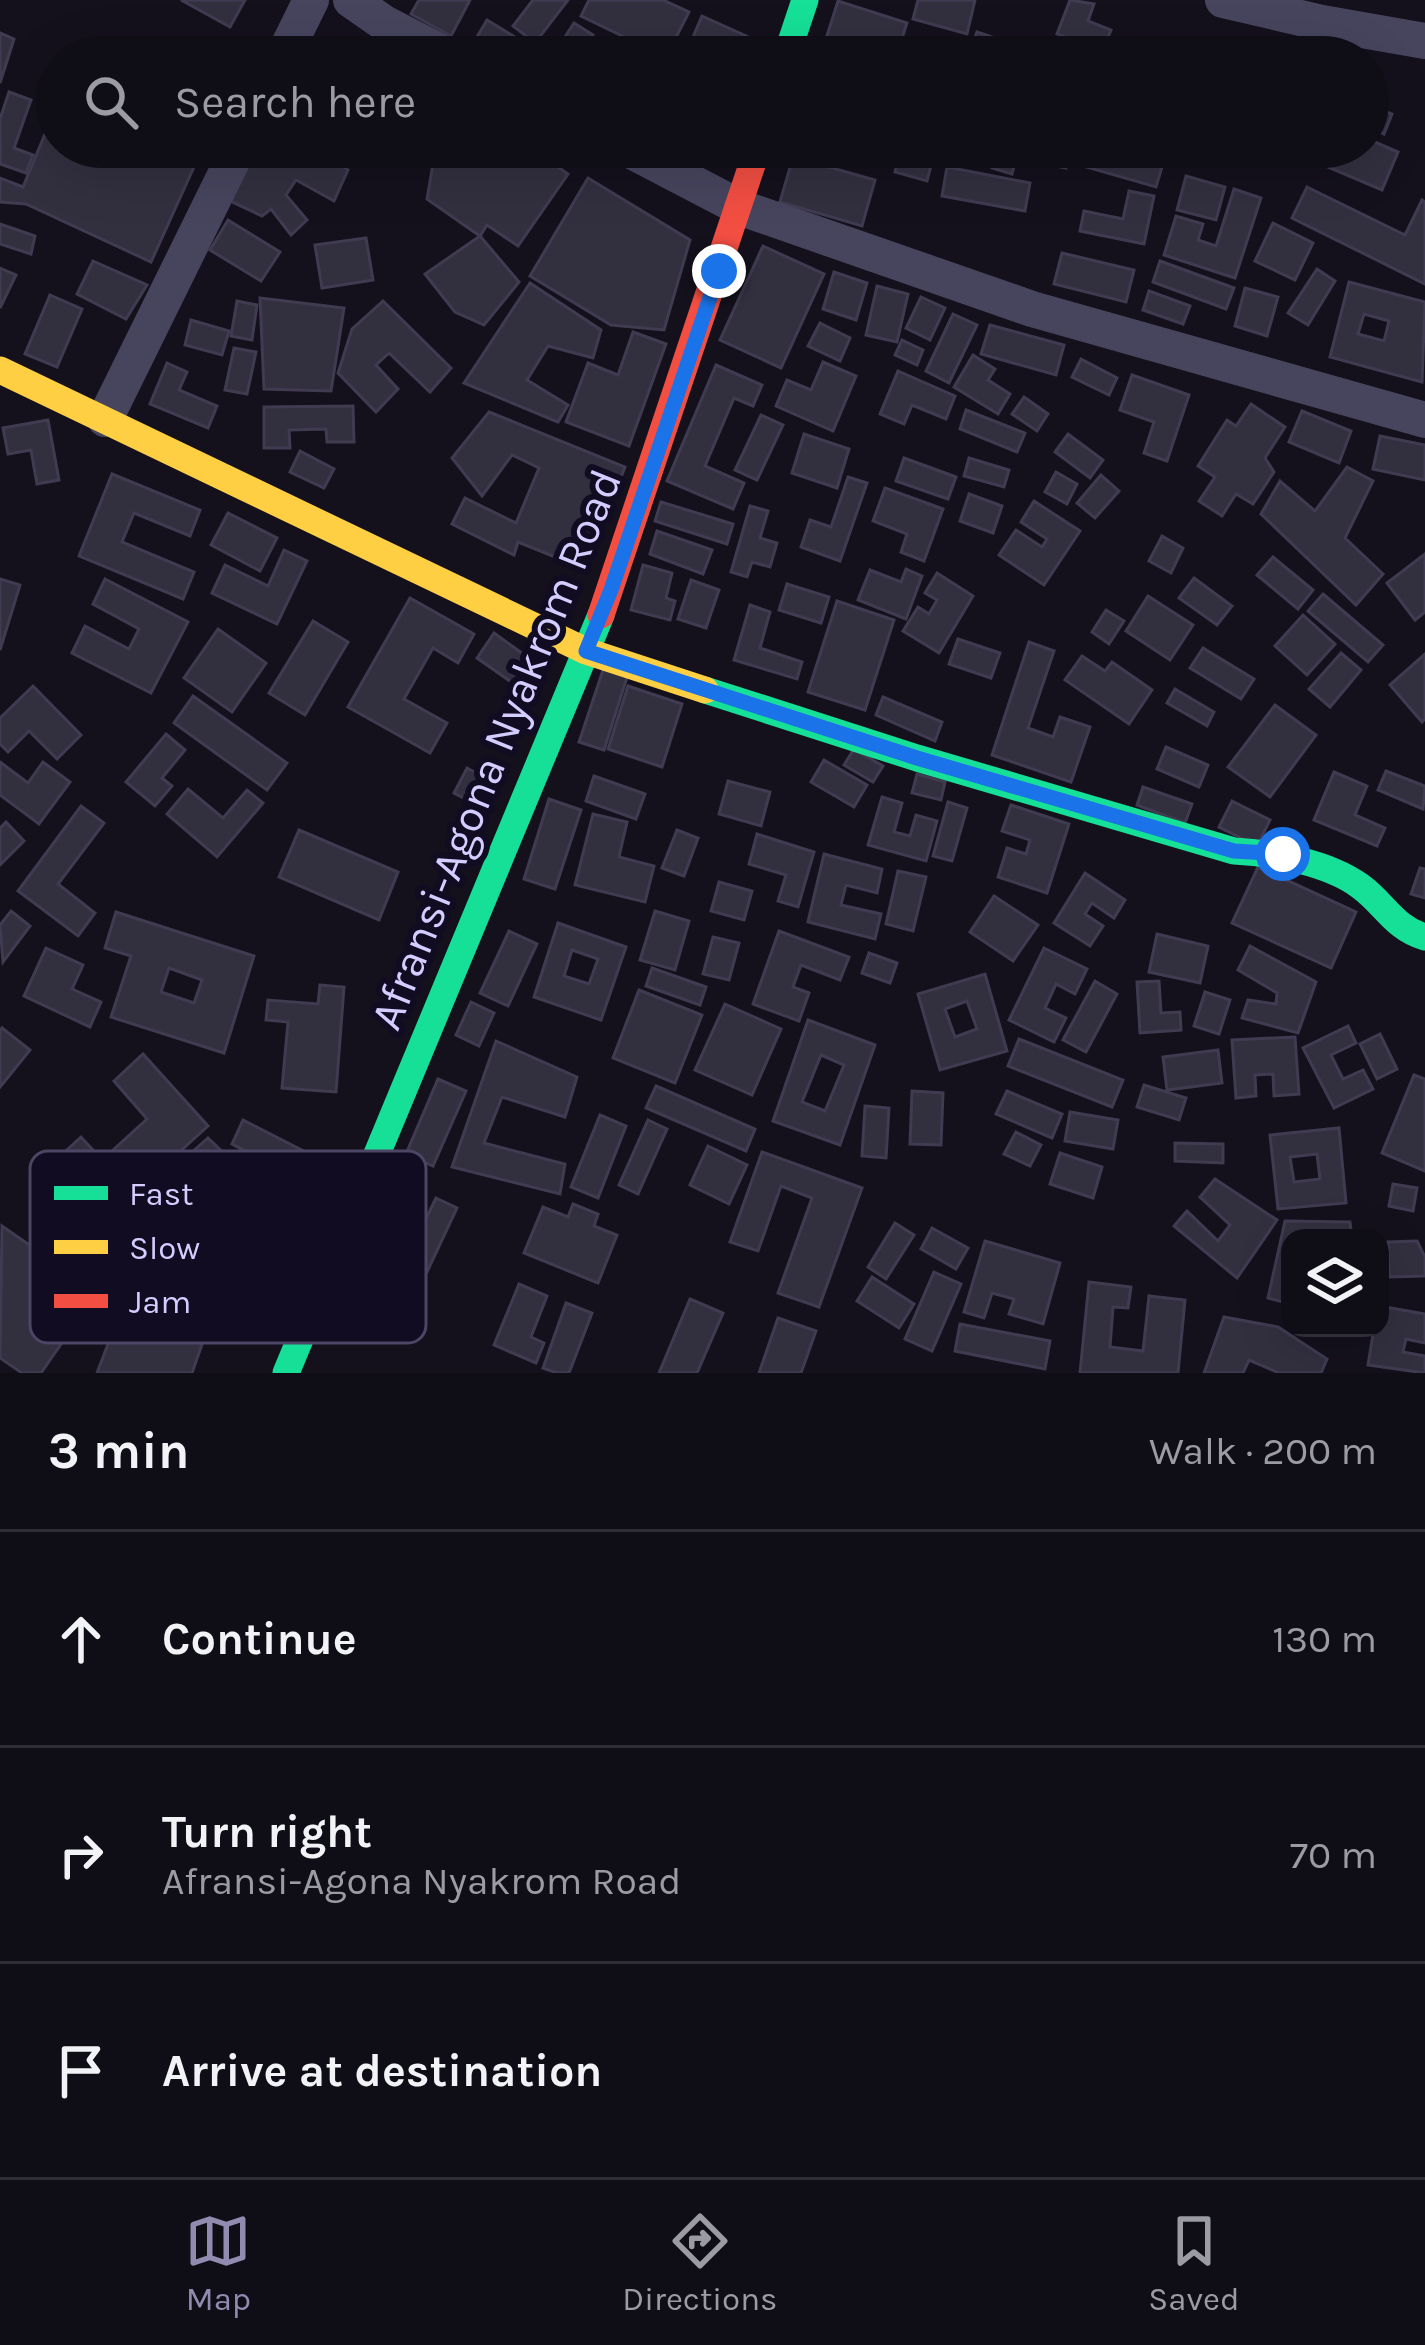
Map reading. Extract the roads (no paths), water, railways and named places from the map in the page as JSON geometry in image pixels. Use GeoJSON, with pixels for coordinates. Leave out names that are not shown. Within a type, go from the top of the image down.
{"type":"FeatureCollection","features":[{"type":"Feature","properties":{"kind":"street"},"geometry":{"type":"LineString","coordinates":[[293,36],[311,0]]}},
{"type":"Feature","properties":{"kind":"street"},"geometry":{"type":"LineString","coordinates":[[351,0],[409,36]]}},
{"type":"Feature","properties":{"kind":"street"},"geometry":{"type":"LineString","coordinates":[[793,36],[805,0]]}},
{"type":"Feature","properties":{"kind":"street"},"geometry":{"type":"LineString","coordinates":[[1223,0],[1425,41]]}},
{"type":"Feature","properties":{"kind":"street"},"geometry":{"type":"LineString","coordinates":[[105,419],[229,168]]}},
{"type":"Feature","properties":{"kind":"street"},"geometry":{"type":"LineString","coordinates":[[664,168],[739,207],[1032,309],[1425,420]]}},
{"type":"Feature","properties":{"kind":"street","name":"Afransi-Agona Nyakrom Road"},"geometry":{"type":"LineString","coordinates":[[378,1151],[611,590],[751,168]]}},
{"type":"Feature","properties":{"kind":"street"},"geometry":{"type":"LineString","coordinates":[[0,370],[586,651],[917,758],[1234,851],[1283,854],[1359,885],[1388,916],[1425,937]]}},
{"type":"Feature","properties":{"kind":"street","name":"Afransi-Agona Nyakrom Road"},"geometry":{"type":"LineString","coordinates":[[286,1373],[298,1343]]}}]}
